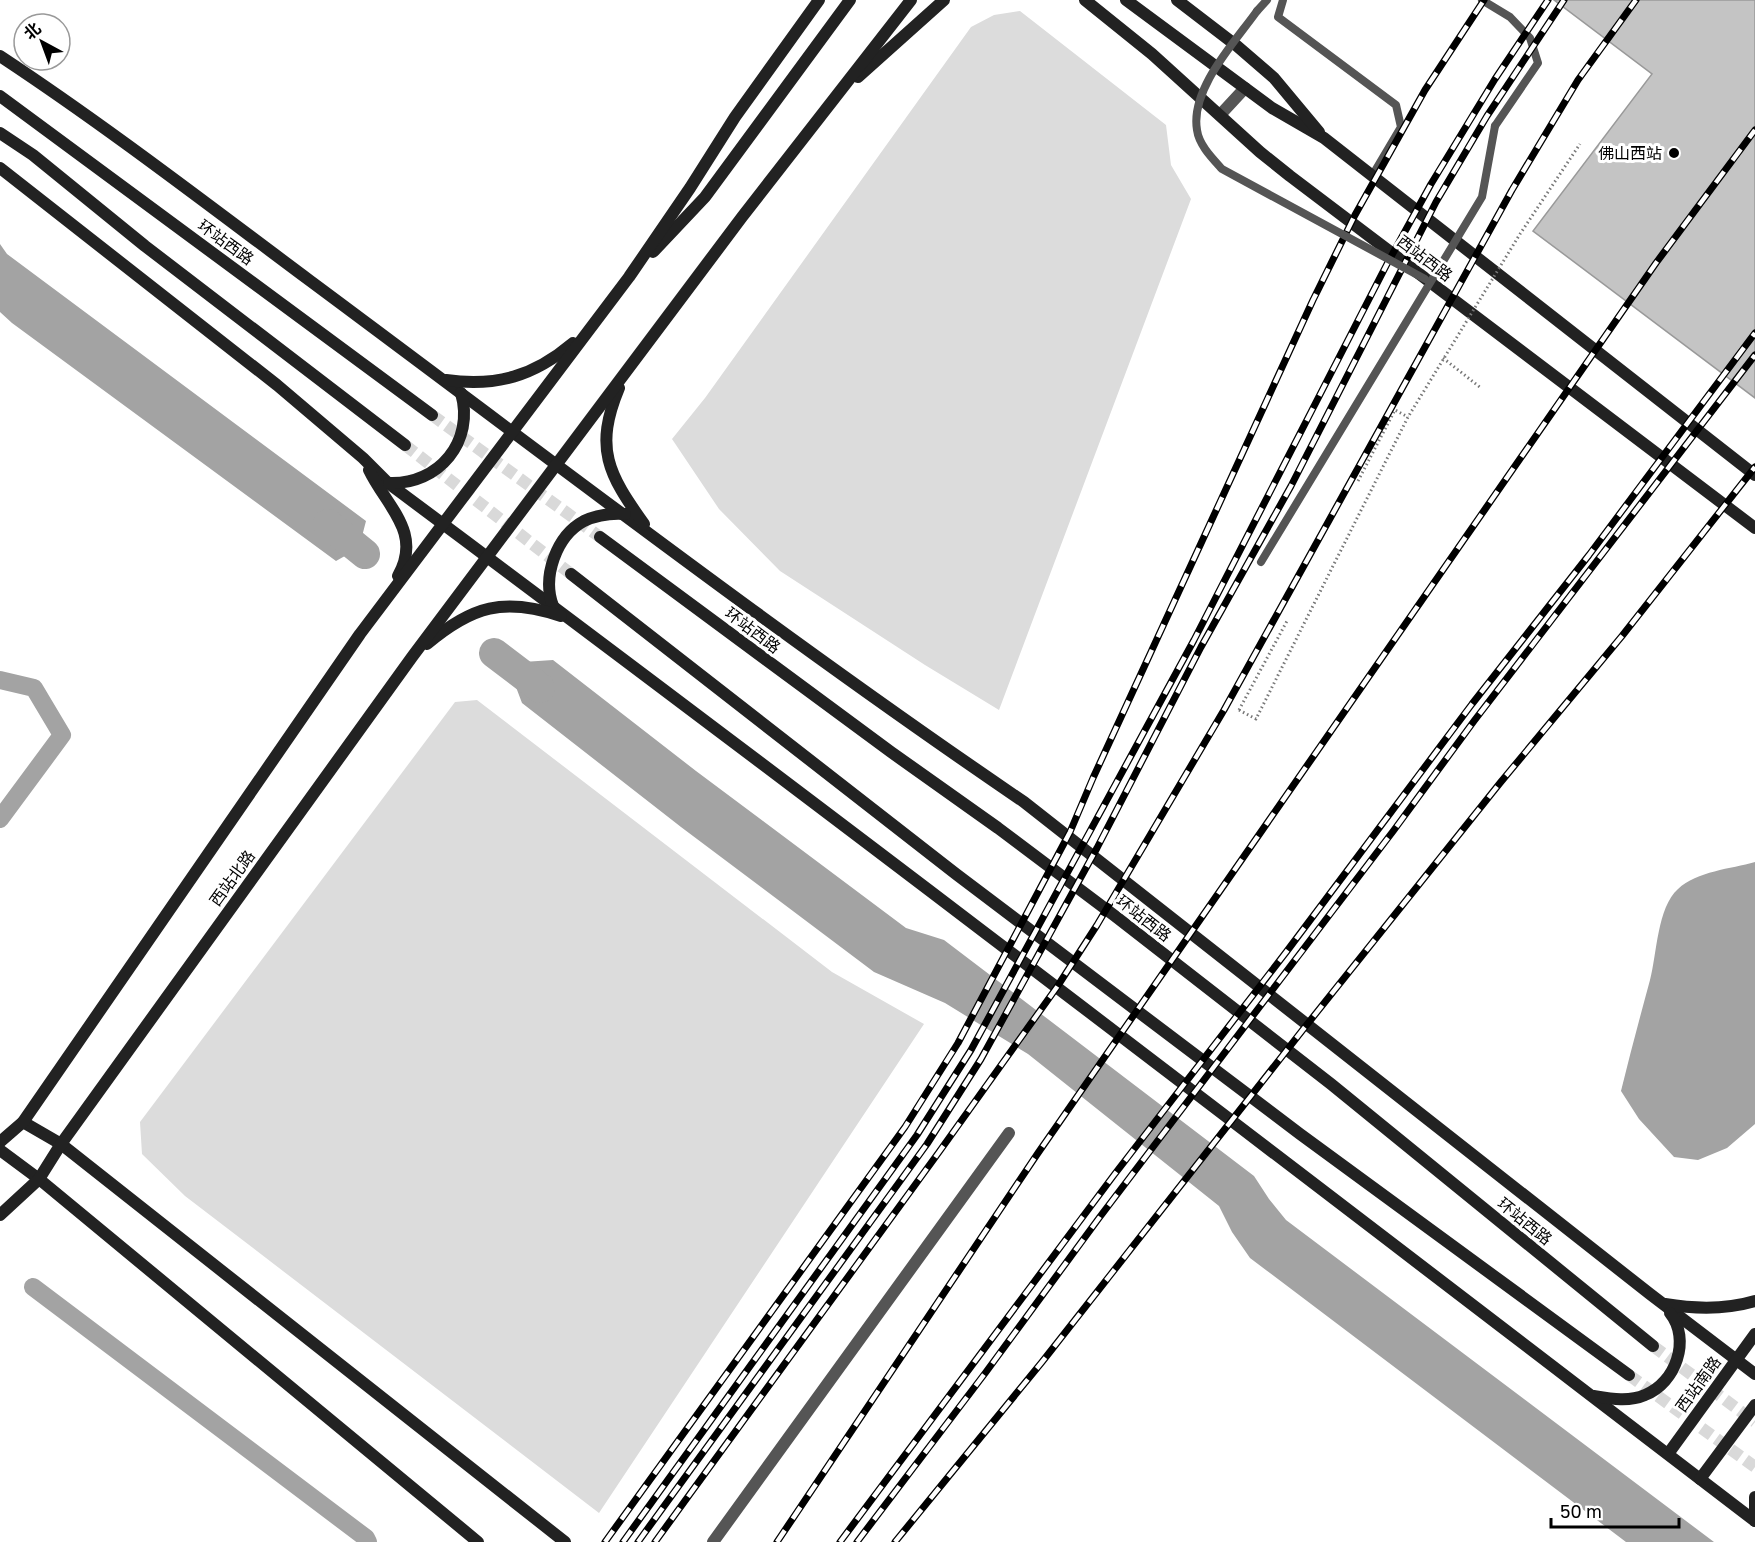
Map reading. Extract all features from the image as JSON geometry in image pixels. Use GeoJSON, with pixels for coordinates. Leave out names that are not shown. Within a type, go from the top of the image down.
{"type":"FeatureCollection","features":[{"type":"Feature","properties":{"kind":"main road"},"geometry":{"type":"LineString","coordinates":[[444,380],[478,383],[510,378],[528,372],[556,356],[591,328],[690,188],[735,117],[819,0]]}},
{"type":"Feature","properties":{"kind":"main road"},"geometry":{"type":"LineString","coordinates":[[629,277],[705,196],[849,0]]}},
{"type":"Feature","properties":{"kind":"main road"},"geometry":{"type":"LineString","coordinates":[[652,534],[618,484],[609,465],[606,448],[606,427],[611,407],[626,371],[742,217],[911,0]]}},
{"type":"Feature","properties":{"kind":"main road"},"geometry":{"type":"LineString","coordinates":[[831,103],[944,0]]}},
{"type":"Feature","properties":{"kind":"main road","name":"西站西路"},"geometry":{"type":"LineString","coordinates":[[1126,0],[1272,108],[1323,138],[1755,475]]}},
{"type":"Feature","properties":{"kind":"main road"},"geometry":{"type":"LineString","coordinates":[[1177,0],[1274,78],[1323,138]]}},
{"type":"Feature","properties":{"kind":"main road","name":"西站西路"},"geometry":{"type":"LineString","coordinates":[[1085,1],[1152,54],[1260,152],[1290,176],[1755,528]]}},
{"type":"Feature","properties":{"kind":"main road"},"geometry":{"type":"LineString","coordinates":[[0,56],[195,196],[937,743],[1024,802],[1661,1303],[1755,1374]]}},
{"type":"Feature","properties":{"kind":"main road","name":"环站西路"},"geometry":{"type":"LineString","coordinates":[[0,96],[432,415]]}},
{"type":"Feature","properties":{"kind":"main road"},"geometry":{"type":"LineString","coordinates":[[0,133],[33,155],[145,246],[405,445]]}},
{"type":"Feature","properties":{"kind":"main road"},"geometry":{"type":"LineString","coordinates":[[0,168],[267,378],[363,458],[388,483],[1276,1153],[1755,1521]]}},
{"type":"Feature","properties":{"kind":"main road","name":"西站北路"},"geometry":{"type":"LineString","coordinates":[[0,1142],[23,1122],[379,609],[591,328]]}},
{"type":"Feature","properties":{"kind":"main road","name":"西站北路"},"geometry":{"type":"LineString","coordinates":[[0,1215],[39,1179],[412,657],[626,371]]}},
{"type":"Feature","properties":{"kind":"main road"},"geometry":{"type":"LineString","coordinates":[[388,483],[402,483],[425,477],[434,472],[450,455],[465,421],[461,393]]}},
{"type":"Feature","properties":{"kind":"main road"},"geometry":{"type":"LineString","coordinates":[[363,458],[401,521],[407,544],[402,570],[379,609]]}},
{"type":"Feature","properties":{"kind":"main road"},"geometry":{"type":"LineString","coordinates":[[553,606],[549,595],[550,570],[556,554],[571,531],[597,516],[611,513],[625,514]]}},
{"type":"Feature","properties":{"kind":"main road","name":"环站西路"},"geometry":{"type":"LineString","coordinates":[[600,537],[891,752],[998,828],[1106,910],[1331,1084],[1653,1347]]}},
{"type":"Feature","properties":{"kind":"main road"},"geometry":{"type":"LineString","coordinates":[[571,574],[966,882],[1300,1134],[1629,1375]]}},
{"type":"Feature","properties":{"kind":"main road"},"geometry":{"type":"LineString","coordinates":[[412,657],[443,631],[481,610],[503,607],[531,608],[570,619]]}},
{"type":"Feature","properties":{"kind":"main road"},"geometry":{"type":"LineString","coordinates":[[23,1122],[62,1144],[565,1542]]}},
{"type":"Feature","properties":{"kind":"main road"},"geometry":{"type":"LineString","coordinates":[[0,1150],[39,1179],[478,1542]]}},
{"type":"Feature","properties":{"kind":"main road"},"geometry":{"type":"LineString","coordinates":[[1661,1303],[1719,1308],[1755,1300]]}},
{"type":"Feature","properties":{"kind":"main road"},"geometry":{"type":"LineString","coordinates":[[1591,1395],[1613,1399],[1632,1399],[1648,1394],[1663,1383],[1677,1361],[1680,1341],[1678,1326],[1661,1303]]}},
{"type":"Feature","properties":{"kind":"main road","name":"西站南路"},"geometry":{"type":"LineString","coordinates":[[1668,1454],[1755,1334]]}},
{"type":"Feature","properties":{"kind":"main road"},"geometry":{"type":"LineString","coordinates":[[1700,1479],[1755,1405]]}},
{"type":"Feature","properties":{"kind":"main road"},"geometry":{"type":"LineString","coordinates":[[1755,1497],[1755,1521]]}},
{"type":"Feature","properties":{"kind":"street"},"geometry":{"type":"LineString","coordinates":[[1220,115],[1245,88]]}},
{"type":"Feature","properties":{"kind":"street"},"geometry":{"type":"LineString","coordinates":[[713,1542],[1010,1133]]}},
{"type":"Feature","properties":{"kind":"lane"},"geometry":{"type":"LineString","coordinates":[[1267,0],[1210,76],[1198,103],[1197,130],[1205,150],[1222,169],[1425,279]]}},
{"type":"Feature","properties":{"kind":"lane"},"geometry":{"type":"LineString","coordinates":[[1283,0],[1278,17],[1396,105],[1401,128],[1372,176]]}},
{"type":"Feature","properties":{"kind":"lane"},"geometry":{"type":"LineString","coordinates":[[1261,562],[1482,197],[1495,126],[1538,63],[1530,38],[1510,17],[1482,0]]}},
{"type":"Feature","properties":{"kind":"path"},"geometry":{"type":"LineString","coordinates":[[1287,621],[1239,710],[1256,719],[1408,417],[1520,234],[1580,144]]}},
{"type":"Feature","properties":{"kind":"path"},"geometry":{"type":"LineString","coordinates":[[1443,358],[1480,388]]}},
{"type":"Feature","properties":{"kind":"path"},"geometry":{"type":"LineString","coordinates":[[1358,481],[1395,410],[1408,417]]}},
{"type":"Feature","properties":{"kind":"shaded area"},"geometry":{"type":"Polygon","coordinates":[[[1020,11],[1166,125],[1171,165],[1191,199],[999,710],[780,571],[719,509],[672,439],[705,398],[971,27],[994,15],[1020,11]]]}},
{"type":"Feature","properties":{"kind":"shaded area"},"geometry":{"type":"Polygon","coordinates":[[[0,244],[7,254],[366,521],[359,548],[336,561],[12,323],[0,312],[0,244]]]}},
{"type":"Feature","properties":{"kind":"shaded area"},"geometry":{"type":"Polygon","coordinates":[[[553,660],[696,771],[906,928],[944,940],[1254,1176],[1286,1220],[1714,1542],[1626,1542],[1250,1258],[1232,1232],[1219,1206],[1028,1054],[945,1003],[874,972],[681,827],[522,703],[507,663],[553,660]]]}},
{"type":"Feature","properties":{"kind":"shaded area"},"geometry":{"type":"Polygon","coordinates":[[[477,700],[832,972],[924,1024],[599,1513],[185,1196],[142,1154],[140,1122],[455,702],[477,700]]]}},
{"type":"Feature","properties":{"kind":"shaded area"},"geometry":{"type":"Polygon","coordinates":[[[1755,862],[1755,1124],[1727,1148],[1698,1160],[1674,1157],[1639,1119],[1621,1091],[1650,980],[1662,919],[1671,897],[1686,883],[1704,874],[1755,862]]]}},
{"type":"Feature","properties":{"kind":"building","name":"佛山西站"},"geometry":{"type":"Polygon","coordinates":[[[1554,0],[1755,0],[1755,398],[1533,231],[1652,74],[1554,0]]]}},
{"type":"Feature","properties":{"kind":"waterway"},"geometry":{"type":"LineString","coordinates":[[328,524],[365,554]]}},
{"type":"Feature","properties":{"kind":"waterway"},"geometry":{"type":"LineString","coordinates":[[494,653],[540,688]]}},
{"type":"Feature","properties":{"kind":"waterway"},"geometry":{"type":"LineString","coordinates":[[0,680],[34,688],[62,735],[0,819]]}},
{"type":"Feature","properties":{"kind":"waterway"},"geometry":{"type":"LineString","coordinates":[[33,1287],[366,1538],[368,1542]]}},
{"type":"Feature","properties":{"kind":"tunnel"},"geometry":{"type":"LineString","coordinates":[[432,415],[600,537]]}},
{"type":"Feature","properties":{"kind":"tunnel"},"geometry":{"type":"LineString","coordinates":[[405,445],[571,574]]}},
{"type":"Feature","properties":{"kind":"tunnel"},"geometry":{"type":"LineString","coordinates":[[1653,1346],[1755,1422]]}},
{"type":"Feature","properties":{"kind":"tunnel"},"geometry":{"type":"LineString","coordinates":[[1629,1375],[1755,1467]]}},
{"type":"Feature","properties":{"kind":"railway"},"geometry":{"type":"LineString","coordinates":[[605,1542],[905,1127],[958,1043],[1070,832],[1313,300],[1355,215],[1425,90],[1484,0]]}},
{"type":"Feature","properties":{"kind":"railway"},"geometry":{"type":"LineString","coordinates":[[623,1542],[917,1135],[971,1050],[1194,640],[1387,264],[1431,184],[1495,79],[1548,0]]}},
{"type":"Feature","properties":{"kind":"railway"},"geometry":{"type":"LineString","coordinates":[[638,1542],[927,1144],[981,1059],[1097,848],[1201,647],[1291,486],[1436,202],[1487,116],[1564,0]]}},
{"type":"Feature","properties":{"kind":"railway"},"geometry":{"type":"LineString","coordinates":[[655,1542],[939,1152],[1057,987],[1097,925],[1224,710],[1512,190],[1578,80],[1636,0]]}},
{"type":"Feature","properties":{"kind":"railway"},"geometry":{"type":"LineString","coordinates":[[777,1542],[1038,1153],[1656,263],[1755,130]]}},
{"type":"Feature","properties":{"kind":"railway"},"geometry":{"type":"LineString","coordinates":[[840,1542],[1114,1175],[1287,951],[1472,704],[1589,555],[1755,333]]}},
{"type":"Feature","properties":{"kind":"railway"},"geometry":{"type":"LineString","coordinates":[[857,1542],[1474,721],[1755,355]]}},
{"type":"Feature","properties":{"kind":"railway"},"geometry":{"type":"LineString","coordinates":[[895,1542],[1042,1362],[1305,1027],[1500,783],[1622,636],[1755,467]]}},
{"type":"Feature","properties":{"kind":"place","name":"佛山西站"},"geometry":{"type":"Point","coordinates":[1674,153]}}]}
